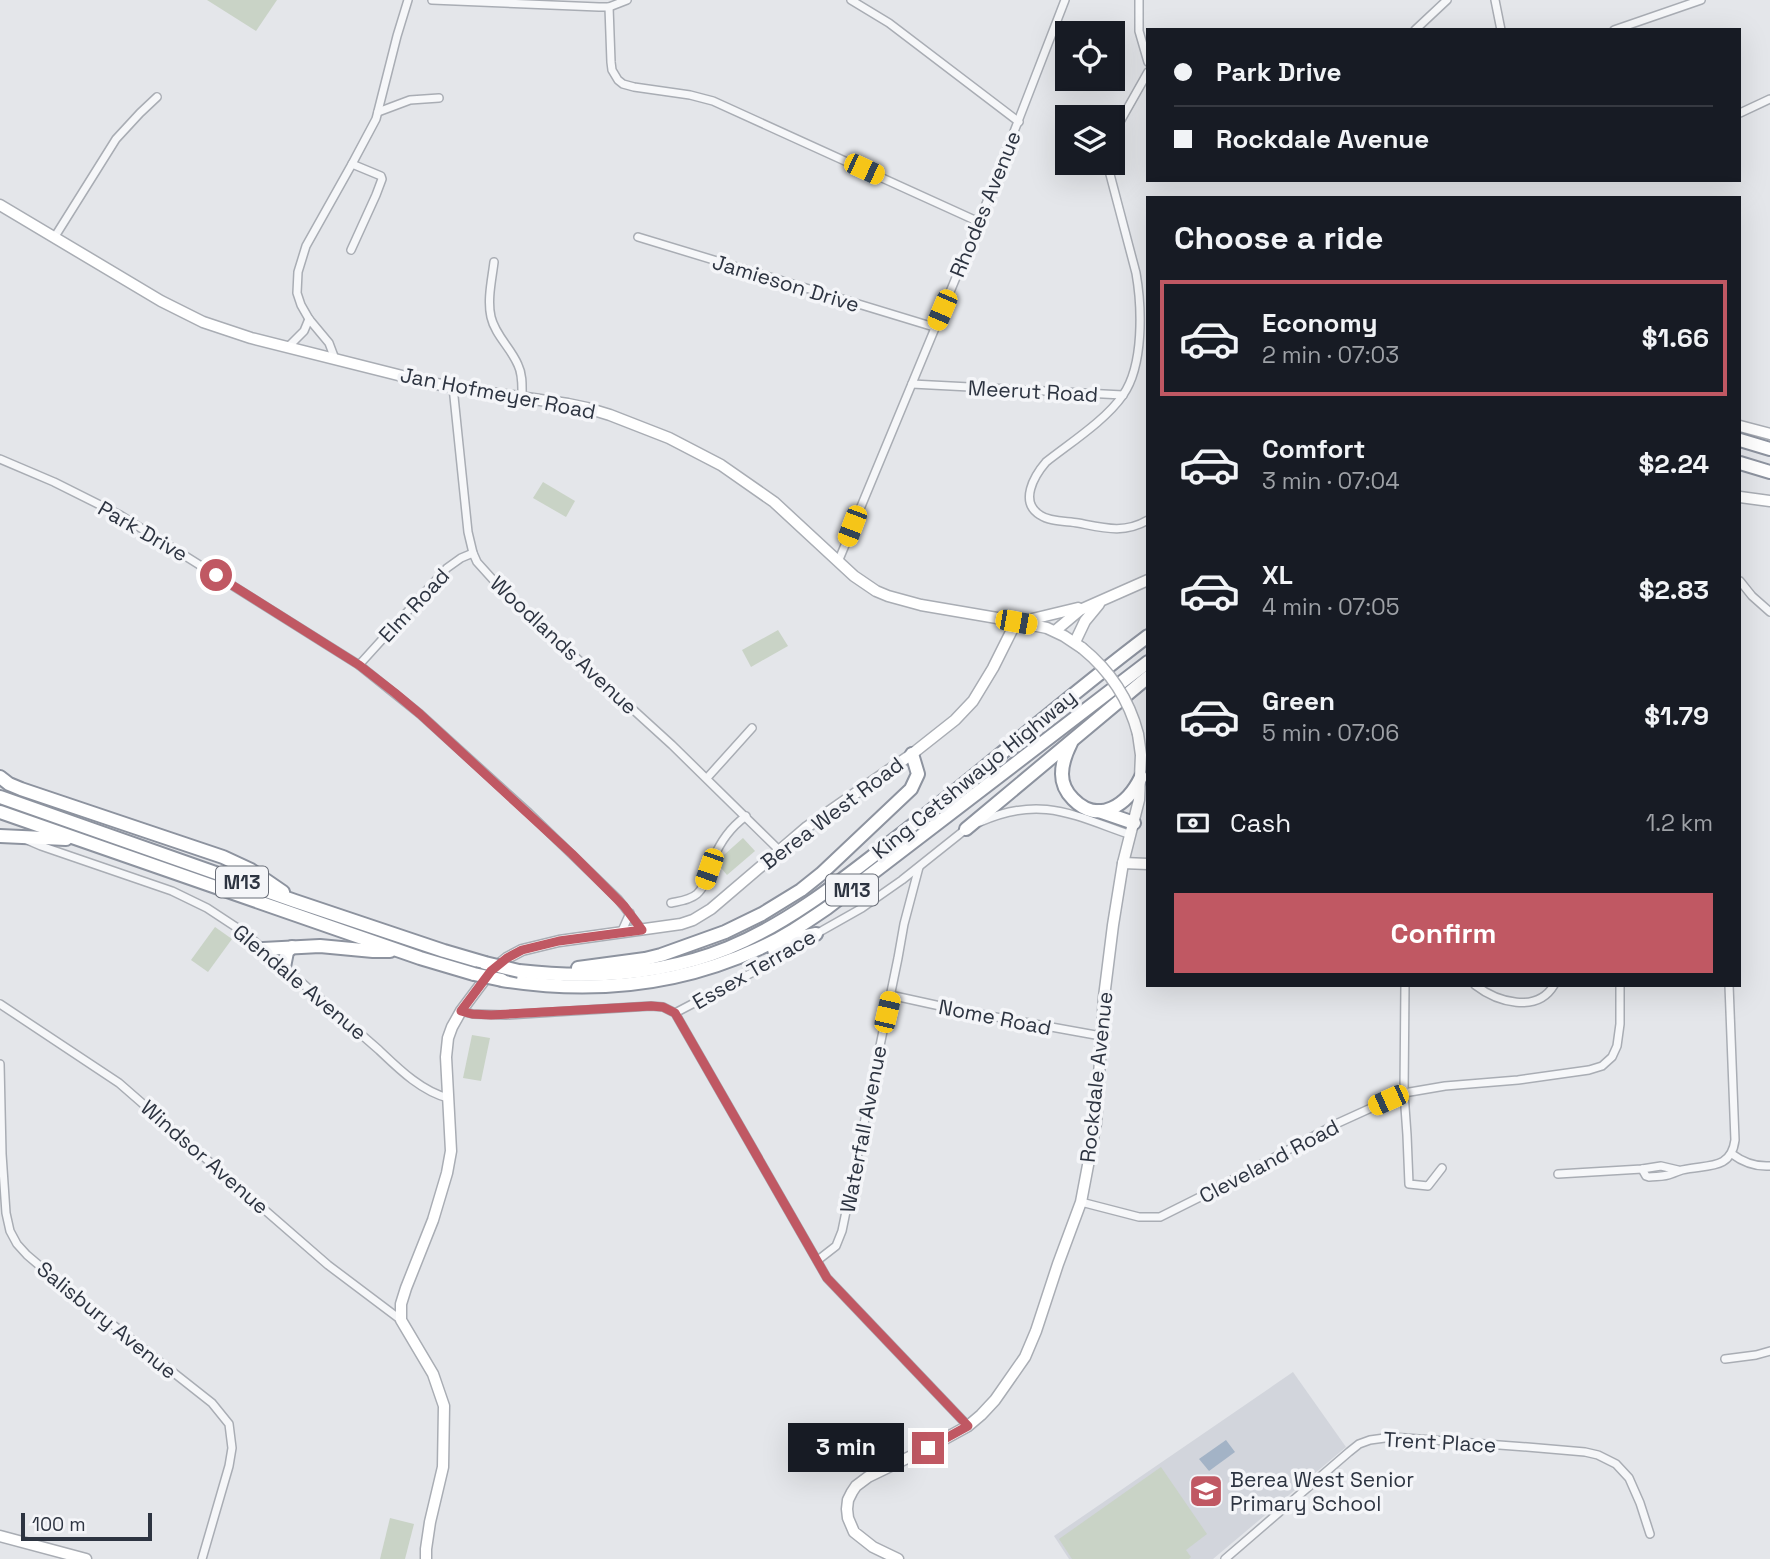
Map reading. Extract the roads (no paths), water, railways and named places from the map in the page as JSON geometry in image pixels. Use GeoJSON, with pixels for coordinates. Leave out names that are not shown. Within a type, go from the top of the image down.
{"type":"FeatureCollection","features":[{"type":"Feature","properties":{"kind":"highway"},"geometry":{"type":"LineString","coordinates":[[1741,440],[1770,449]]}},
{"type":"Feature","properties":{"kind":"highway"},"geometry":{"type":"LineString","coordinates":[[1741,463],[1770,472]]}},
{"type":"Feature","properties":{"kind":"highway","name":"King Cetshwayo Highway"},"geometry":{"type":"LineString","coordinates":[[0,797],[295,901],[485,963],[519,971],[598,975],[663,967],[726,948],[779,923],[810,903],[900,835],[1146,638]]}},
{"type":"Feature","properties":{"kind":"highway","name":"King Cetshwayo Highway"},"geometry":{"type":"LineString","coordinates":[[0,812],[474,974],[502,981],[556,987],[625,986],[694,974],[760,949],[795,929],[855,887],[1146,664]]}},
{"type":"Feature","properties":{"kind":"highway"},"geometry":{"type":"LineString","coordinates":[[966,829],[1146,679]]}},
{"type":"Feature","properties":{"kind":"highway"},"geometry":{"type":"LineString","coordinates":[[1073,739],[1063,761],[1062,777],[1067,792],[1085,808],[1099,811],[1132,829]]}},
{"type":"Feature","properties":{"kind":"highway"},"geometry":{"type":"LineString","coordinates":[[540,973],[661,955],[725,932],[779,905],[821,874],[911,789],[918,774],[912,754]]}},
{"type":"Feature","properties":{"kind":"highway"},"geometry":{"type":"LineString","coordinates":[[0,776],[21,789],[223,856],[251,870],[295,901]]}},
{"type":"Feature","properties":{"kind":"highway"},"geometry":{"type":"LineString","coordinates":[[1099,811],[1114,808],[1125,800],[1134,791],[1141,777]]}},
{"type":"Feature","properties":{"kind":"highway"},"geometry":{"type":"LineString","coordinates":[[0,836],[81,839]]}},
{"type":"Feature","properties":{"kind":"highway"},"geometry":{"type":"LineString","coordinates":[[625,986],[654,986],[700,977],[736,966],[801,937],[816,934]]}},
{"type":"Feature","properties":{"kind":"highway"},"geometry":{"type":"LineString","coordinates":[[263,949],[320,946],[401,951]]}},
{"type":"Feature","properties":{"kind":"highway"},"geometry":{"type":"LineString","coordinates":[[284,967],[287,952],[292,947]]}},
{"type":"Feature","properties":{"kind":"street"},"geometry":{"type":"LineString","coordinates":[[335,359],[329,343],[300,305],[297,282],[300,263],[306,246],[371,130],[408,0]]}},
{"type":"Feature","properties":{"kind":"street"},"geometry":{"type":"LineString","coordinates":[[432,0],[609,7],[626,0]]}},
{"type":"Feature","properties":{"kind":"street"},"geometry":{"type":"LineString","coordinates":[[851,0],[899,31],[1019,122]]}},
{"type":"Feature","properties":{"kind":"street","name":"Rhodes Avenue"},"geometry":{"type":"LineString","coordinates":[[838,562],[979,222],[1065,0]]}},
{"type":"Feature","properties":{"kind":"street"},"geometry":{"type":"LineString","coordinates":[[1139,0],[1139,31],[1146,55]]}},
{"type":"Feature","properties":{"kind":"street"},"geometry":{"type":"LineString","coordinates":[[1417,28],[1447,0]]}},
{"type":"Feature","properties":{"kind":"street"},"geometry":{"type":"LineString","coordinates":[[1495,0],[1501,28]]}},
{"type":"Feature","properties":{"kind":"street"},"geometry":{"type":"LineString","coordinates":[[1620,28],[1701,0]]}},
{"type":"Feature","properties":{"kind":"street"},"geometry":{"type":"LineString","coordinates":[[609,7],[611,62],[615,77],[623,84],[702,97],[719,103],[979,222]]}},
{"type":"Feature","properties":{"kind":"street"},"geometry":{"type":"LineString","coordinates":[[1125,113],[1146,76]]}},
{"type":"Feature","properties":{"kind":"street"},"geometry":{"type":"LineString","coordinates":[[54,238],[116,139],[157,97]]}},
{"type":"Feature","properties":{"kind":"street"},"geometry":{"type":"LineString","coordinates":[[378,112],[410,100],[439,98]]}},
{"type":"Feature","properties":{"kind":"street"},"geometry":{"type":"LineString","coordinates":[[1741,113],[1770,99]]}},
{"type":"Feature","properties":{"kind":"street"},"geometry":{"type":"LineString","coordinates":[[351,250],[382,179],[381,176],[352,164]]}},
{"type":"Feature","properties":{"kind":"street","name":"Meerut Road"},"geometry":{"type":"LineString","coordinates":[[912,384],[1123,395],[1136,366],[1140,302],[1136,273],[1110,175]]}},
{"type":"Feature","properties":{"kind":"street","name":"Jan Hofmeyer Road"},"geometry":{"type":"LineString","coordinates":[[0,205],[179,311],[215,326],[288,347],[453,387],[568,404],[640,426],[721,465],[774,502],[861,582],[888,596],[921,606],[1016,622]]}},
{"type":"Feature","properties":{"kind":"street","name":"Jamieson Drive"},"geometry":{"type":"LineString","coordinates":[[638,237],[934,327]]}},
{"type":"Feature","properties":{"kind":"street"},"geometry":{"type":"LineString","coordinates":[[494,262],[491,317],[519,367],[522,398]]}},
{"type":"Feature","properties":{"kind":"street"},"geometry":{"type":"LineString","coordinates":[[288,347],[304,331],[309,319]]}},
{"type":"Feature","properties":{"kind":"street","name":"Woodlands Avenue"},"geometry":{"type":"LineString","coordinates":[[453,387],[468,532],[477,562],[505,593],[672,745],[779,849]]}},
{"type":"Feature","properties":{"kind":"street"},"geometry":{"type":"LineString","coordinates":[[1123,395],[1109,411],[1046,462],[1034,479],[1030,494],[1032,506],[1040,516],[1110,528],[1129,529],[1146,521]]}},
{"type":"Feature","properties":{"kind":"street"},"geometry":{"type":"LineString","coordinates":[[1741,426],[1770,434]]}},
{"type":"Feature","properties":{"kind":"street","name":"Park Drive"},"geometry":{"type":"LineString","coordinates":[[0,459],[120,515],[359,665],[420,714],[529,813],[630,913],[642,930]]}},
{"type":"Feature","properties":{"kind":"street"},"geometry":{"type":"LineString","coordinates":[[1741,497],[1770,500]]}},
{"type":"Feature","properties":{"kind":"street","name":"Elm Road"},"geometry":{"type":"LineString","coordinates":[[359,665],[447,568],[473,552]]}},
{"type":"Feature","properties":{"kind":"street"},"geometry":{"type":"LineString","coordinates":[[1055,631],[1080,610],[1146,581]]}},
{"type":"Feature","properties":{"kind":"street"},"geometry":{"type":"LineString","coordinates":[[1741,582],[1770,612]]}},
{"type":"Feature","properties":{"kind":"street"},"geometry":{"type":"LineString","coordinates":[[1016,622],[1069,611],[1105,599]]}},
{"type":"Feature","properties":{"kind":"street"},"geometry":{"type":"LineString","coordinates":[[1078,645],[1085,621],[1105,599]]}},
{"type":"Feature","properties":{"kind":"street","name":"Rockdale Avenue"},"geometry":{"type":"LineString","coordinates":[[898,1559],[873,1547],[854,1532],[847,1509],[852,1492],[868,1477],[968,1426],[995,1400],[1024,1357],[1037,1331],[1081,1202],[1096,1123],[1101,1036],[1113,925],[1123,863],[1139,800],[1142,755],[1134,719],[1124,697],[1102,666],[1078,645],[1055,631],[1016,622]]}},
{"type":"Feature","properties":{"kind":"street","name":"Berea West Road"},"geometry":{"type":"LineString","coordinates":[[401,1320],[401,1304],[433,1220],[451,1152],[447,1044],[461,1011],[491,971],[514,953],[537,945],[681,924],[702,915],[720,903],[807,827],[948,727],[966,709],[1000,657],[1016,622]]}},
{"type":"Feature","properties":{"kind":"street"},"geometry":{"type":"LineString","coordinates":[[706,778],[752,728]]}},
{"type":"Feature","properties":{"kind":"street","name":"Essex Terrace"},"geometry":{"type":"LineString","coordinates":[[675,1013],[784,956],[862,908],[966,829],[998,814],[1037,808],[1132,829]]}},
{"type":"Feature","properties":{"kind":"street"},"geometry":{"type":"LineString","coordinates":[[671,904],[700,891],[726,834],[746,816]]}},
{"type":"Feature","properties":{"kind":"street","name":"Glendale Avenue"},"geometry":{"type":"LineString","coordinates":[[23,838],[189,898],[227,920],[400,1069],[431,1092],[448,1098]]}},
{"type":"Feature","properties":{"kind":"street"},"geometry":{"type":"LineString","coordinates":[[1123,863],[1146,863]]}},
{"type":"Feature","properties":{"kind":"street","name":"Waterfall Avenue"},"geometry":{"type":"LineString","coordinates":[[818,1260],[836,1246],[842,1231],[904,924],[919,867]]}},
{"type":"Feature","properties":{"kind":"street"},"geometry":{"type":"LineString","coordinates":[[621,933],[630,913]]}},
{"type":"Feature","properties":{"kind":"street"},"geometry":{"type":"LineString","coordinates":[[1405,987],[1404,1093],[1409,1184],[1428,1186],[1442,1168]]}},
{"type":"Feature","properties":{"kind":"street"},"geometry":{"type":"LineString","coordinates":[[1478,987],[1489,995],[1525,1003],[1542,998],[1553,987]]}},
{"type":"Feature","properties":{"kind":"street","name":"Cleveland Road"},"geometry":{"type":"LineString","coordinates":[[1081,1202],[1139,1217],[1160,1217],[1338,1123],[1404,1093],[1595,1069],[1609,1062],[1615,1051],[1619,1036],[1620,987]]}},
{"type":"Feature","properties":{"kind":"street"},"geometry":{"type":"LineString","coordinates":[[1558,1174],[1642,1169],[1649,1177],[1671,1175],[1678,1170],[1713,1165],[1732,1154],[1735,1140],[1728,987]]}},
{"type":"Feature","properties":{"kind":"street","name":"Nome Road"},"geometry":{"type":"LineString","coordinates":[[890,995],[1101,1036]]}},
{"type":"Feature","properties":{"kind":"street","name":"Windsor Avenue"},"geometry":{"type":"LineString","coordinates":[[0,1004],[119,1083],[328,1265],[401,1320]]}},
{"type":"Feature","properties":{"kind":"street"},"geometry":{"type":"LineString","coordinates":[[461,1011],[491,1015],[651,1006],[663,1007],[675,1013],[827,1278],[968,1426]]}},
{"type":"Feature","properties":{"kind":"street","name":"Salisbury Avenue"},"geometry":{"type":"LineString","coordinates":[[0,1064],[4,1178],[8,1225],[13,1238],[21,1250],[60,1283],[212,1404],[229,1424],[232,1448],[229,1466],[202,1559]]}},
{"type":"Feature","properties":{"kind":"street"},"geometry":{"type":"LineString","coordinates":[[1732,1154],[1756,1166],[1770,1166]]}},
{"type":"Feature","properties":{"kind":"street"},"geometry":{"type":"LineString","coordinates":[[401,1320],[433,1374],[444,1406],[443,1467],[430,1522],[426,1559]]}},
{"type":"Feature","properties":{"kind":"street"},"geometry":{"type":"LineString","coordinates":[[1726,1359],[1770,1350]]}},
{"type":"Feature","properties":{"kind":"street","name":"Trent Place"},"geometry":{"type":"LineString","coordinates":[[1225,1559],[1359,1444],[1392,1437],[1598,1455],[1616,1464],[1629,1478],[1650,1534]]}},
{"type":"Feature","properties":{"kind":"street"},"geometry":{"type":"LineString","coordinates":[[0,1536],[86,1559]]}},
{"type":"Feature","properties":{"kind":"water"},"geometry":{"type":"Polygon","coordinates":[[[1226,1440],[1235,1452],[1209,1471],[1199,1459],[1226,1440]]]}},
{"type":"Feature","properties":{"kind":"place","name":"Berea West Senior Primary School"},"geometry":{"type":"Point","coordinates":[1206,1491]}}]}
